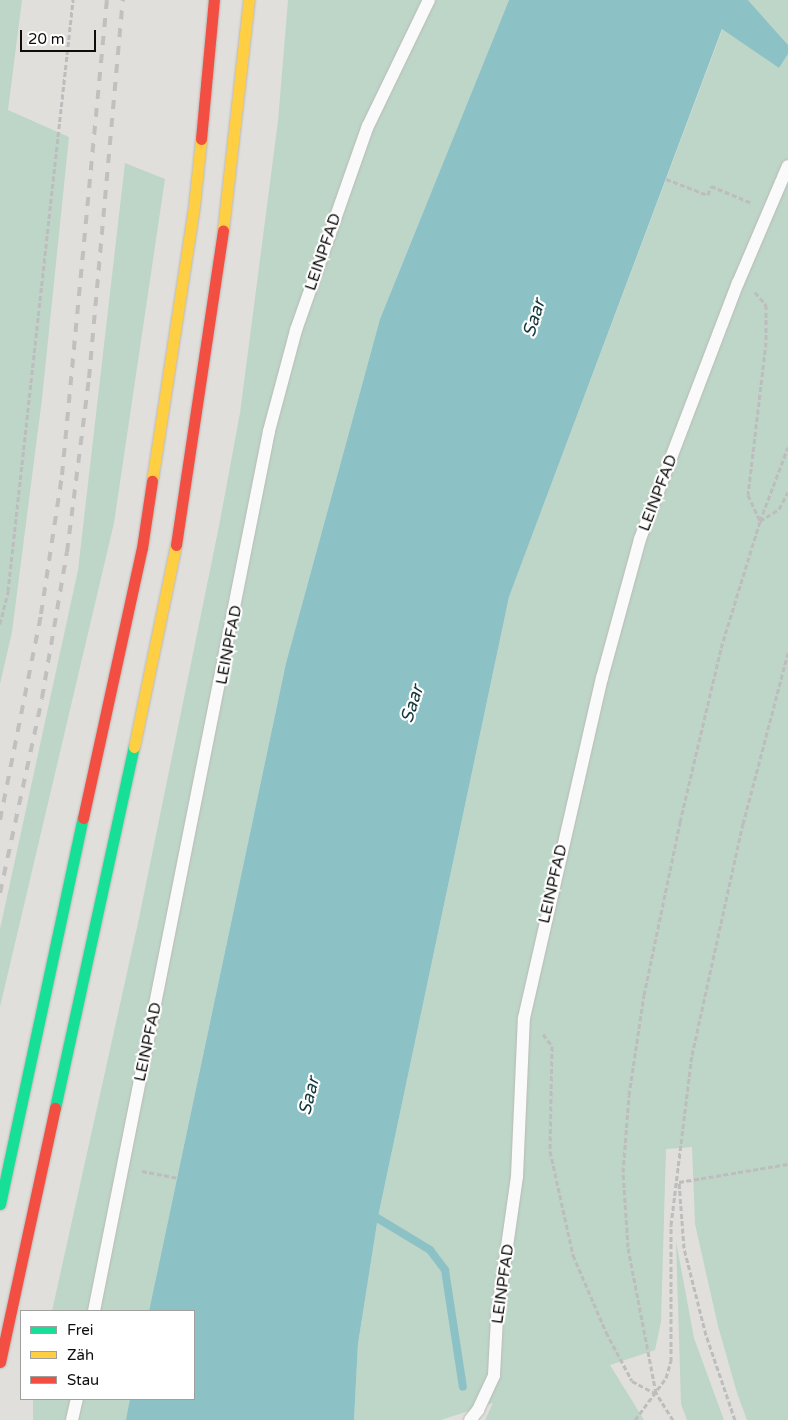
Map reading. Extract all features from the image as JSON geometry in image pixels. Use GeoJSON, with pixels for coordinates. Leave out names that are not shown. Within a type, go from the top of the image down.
{"type":"FeatureCollection","features":[{"type":"Feature","properties":{"kind":"highway"},"geometry":{"type":"LineString","coordinates":[[0,1204],[142,548],[194,206],[214,0]]}},
{"type":"Feature","properties":{"kind":"highway"},"geometry":{"type":"LineString","coordinates":[[0,1362],[173,566],[226,211],[249,0]]}},
{"type":"Feature","properties":{"kind":"lane","name":"LEINPFAD"},"geometry":{"type":"LineString","coordinates":[[94,1310],[279,395],[296,330],[368,126],[430,0]]}},
{"type":"Feature","properties":{"kind":"lane","name":"LEINPFAD"},"geometry":{"type":"LineString","coordinates":[[470,1420],[478,1410],[494,1375],[496,1317],[518,1176],[524,1018],[602,678],[640,540],[738,283],[788,166]]}},
{"type":"Feature","properties":{"kind":"lane"},"geometry":{"type":"LineString","coordinates":[[72,1420],[77,1400]]}},
{"type":"Feature","properties":{"kind":"path"},"geometry":{"type":"LineString","coordinates":[[0,624],[8,591],[73,0]]}},
{"type":"Feature","properties":{"kind":"path"},"geometry":{"type":"LineString","coordinates":[[666,179],[708,195],[711,186],[770,210]]}},
{"type":"Feature","properties":{"kind":"path"},"geometry":{"type":"LineString","coordinates":[[738,283],[757,293],[766,305],[766,342],[748,495],[760,521]]}},
{"type":"Feature","properties":{"kind":"path"},"geometry":{"type":"LineString","coordinates":[[673,1420],[656,1393],[628,1247],[623,1172],[629,1094],[644,995],[680,822],[721,648],[760,521],[788,447]]}},
{"type":"Feature","properties":{"kind":"path"},"geometry":{"type":"LineString","coordinates":[[760,521],[778,508],[788,492]]}},
{"type":"Feature","properties":{"kind":"path"},"geometry":{"type":"LineString","coordinates":[[735,1420],[706,1335],[684,1248],[678,1152],[692,1054],[743,824],[788,652]]}},
{"type":"Feature","properties":{"kind":"path"},"geometry":{"type":"LineString","coordinates":[[524,1018],[552,1046],[550,1151],[573,1255],[606,1332],[632,1381],[656,1393]]}},
{"type":"Feature","properties":{"kind":"path"},"geometry":{"type":"LineString","coordinates":[[679,1182],[788,1164]]}},
{"type":"Feature","properties":{"kind":"path"},"geometry":{"type":"LineString","coordinates":[[123,1167],[178,1178]]}},
{"type":"Feature","properties":{"kind":"path"},"geometry":{"type":"LineString","coordinates":[[635,1420],[666,1378],[671,1361],[671,1225],[679,1182]]}},
{"type":"Feature","properties":{"kind":"green space"},"geometry":{"type":"Polygon","coordinates":[[[0,0],[22,0],[8,110],[69,137],[42,399],[12,632],[0,684],[0,0]]]}},
{"type":"Feature","properties":{"kind":"green space"},"geometry":{"type":"Polygon","coordinates":[[[288,0],[509,0],[380,319],[286,663],[149,1310],[52,1310],[138,923],[219,526],[240,413],[278,121],[288,0]]]}},
{"type":"Feature","properties":{"kind":"green space"},"geometry":{"type":"Polygon","coordinates":[[[748,0],[788,0],[788,45],[748,0]]]}},
{"type":"Feature","properties":{"kind":"green space"},"geometry":{"type":"Polygon","coordinates":[[[723,28],[779,68],[788,54],[788,1420],[747,1420],[737,1393],[718,1326],[695,1224],[692,1147],[666,1149],[661,1322],[655,1350],[610,1365],[644,1420],[485,1420],[493,1403],[441,1420],[354,1420],[358,1344],[378,1217],[509,597],[723,28]]]}},
{"type":"Feature","properties":{"kind":"green space"},"geometry":{"type":"Polygon","coordinates":[[[125,163],[165,179],[114,523],[0,1007],[0,929],[78,570],[125,163]]]}},
{"type":"Feature","properties":{"kind":"green space"},"geometry":{"type":"Polygon","coordinates":[[[676,1241],[694,1338],[724,1420],[687,1420],[681,1404],[676,1241]]]}},
{"type":"Feature","properties":{"kind":"green space"},"geometry":{"type":"Polygon","coordinates":[[[33,1400],[130,1400],[130,1420],[33,1420],[33,1400]]]}},
{"type":"Feature","properties":{"kind":"water","name":"Saar"},"geometry":{"type":"Polygon","coordinates":[[[509,0],[748,0],[788,45],[788,54],[779,68],[722,29],[509,597],[378,1217],[358,1344],[354,1420],[126,1420],[130,1400],[195,1400],[195,1310],[149,1310],[286,663],[380,319],[509,0]]]}},
{"type":"Feature","properties":{"kind":"waterway"},"geometry":{"type":"LineString","coordinates":[[369,1213],[430,1250],[445,1270],[463,1387]]}},
{"type":"Feature","properties":{"kind":"railway"},"geometry":{"type":"LineString","coordinates":[[0,820],[41,614],[62,475],[107,0]]}},
{"type":"Feature","properties":{"kind":"railway"},"geometry":{"type":"LineString","coordinates":[[0,893],[42,698],[67,552],[89,378],[123,0]]}},
{"type":"Feature","properties":{"kind":"traffic: fast"},"geometry":{"type":"LineString","coordinates":[[55,1108],[134,747]]}},
{"type":"Feature","properties":{"kind":"traffic: fast"},"geometry":{"type":"LineString","coordinates":[[0,1204],[83,818]]}},
{"type":"Feature","properties":{"kind":"traffic: slow"},"geometry":{"type":"LineString","coordinates":[[223,230],[249,0]]}},
{"type":"Feature","properties":{"kind":"traffic: slow"},"geometry":{"type":"LineString","coordinates":[[152,481],[194,206],[201,139]]}},
{"type":"Feature","properties":{"kind":"traffic: slow"},"geometry":{"type":"LineString","coordinates":[[134,747],[176,545]]}},
{"type":"Feature","properties":{"kind":"traffic: jam"},"geometry":{"type":"LineString","coordinates":[[201,139],[214,0]]}},
{"type":"Feature","properties":{"kind":"traffic: jam"},"geometry":{"type":"LineString","coordinates":[[176,545],[223,230]]}},
{"type":"Feature","properties":{"kind":"traffic: jam"},"geometry":{"type":"LineString","coordinates":[[83,818],[142,548],[152,481]]}},
{"type":"Feature","properties":{"kind":"traffic: jam"},"geometry":{"type":"LineString","coordinates":[[0,1362],[55,1108]]}}]}
